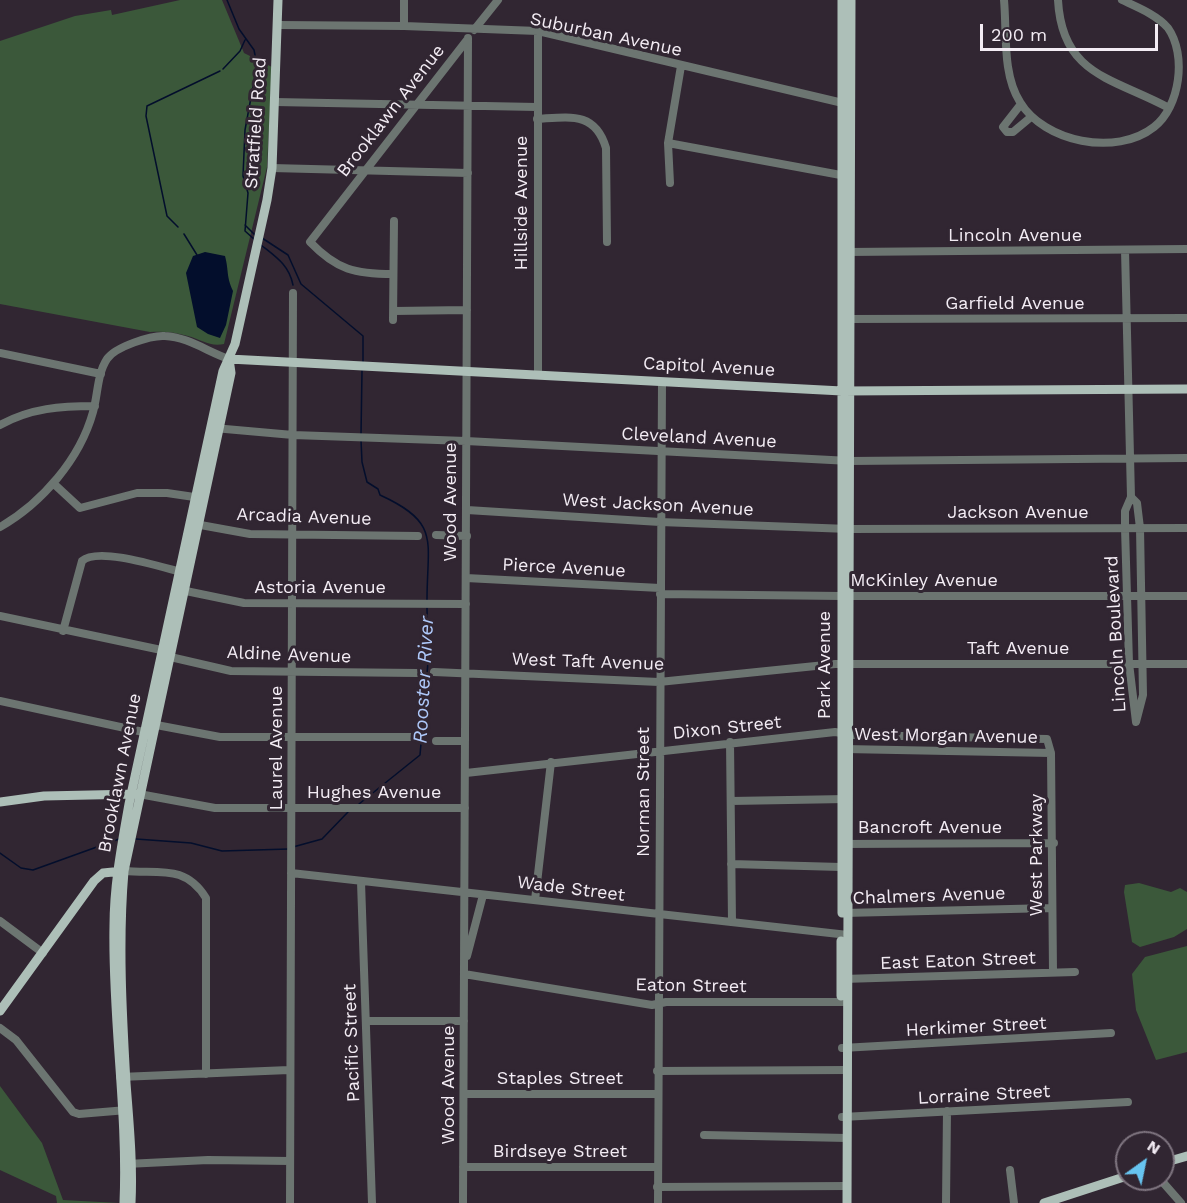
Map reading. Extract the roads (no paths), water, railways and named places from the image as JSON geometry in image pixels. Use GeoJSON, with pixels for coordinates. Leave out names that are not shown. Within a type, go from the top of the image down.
{"type":"FeatureCollection","features":[{"type":"Feature","properties":{"kind":"main road","name":"Stratfield Road"},"geometry":{"type":"LineString","coordinates":[[256,248],[272,168],[279,26],[278,0]]}},
{"type":"Feature","properties":{"kind":"main road","name":"Park Avenue"},"geometry":{"type":"LineString","coordinates":[[842,0],[847,104]]}},
{"type":"Feature","properties":{"kind":"main road","name":"Park Avenue"},"geometry":{"type":"LineString","coordinates":[[841,1203],[844,1186],[847,104],[851,0]]}},
{"type":"Feature","properties":{"kind":"main road","name":"Brooklawn Avenue"},"geometry":{"type":"LineString","coordinates":[[131,1203],[114,925],[121,871],[135,794],[200,498],[223,371],[230,359],[256,248]]}},
{"type":"Feature","properties":{"kind":"main road","name":"Capitol Avenue"},"geometry":{"type":"LineString","coordinates":[[230,359],[847,391],[1187,388]]}},
{"type":"Feature","properties":{"kind":"main road"},"geometry":{"type":"LineString","coordinates":[[0,802],[44,796],[135,794]]}},
{"type":"Feature","properties":{"kind":"main road","name":"Park Avenue"},"geometry":{"type":"LineString","coordinates":[[845,843],[841,867],[845,913]]}},
{"type":"Feature","properties":{"kind":"main road"},"geometry":{"type":"LineString","coordinates":[[0,1011],[94,881],[103,873],[121,871]]}},
{"type":"Feature","properties":{"kind":"main road","name":"Brooklawn Avenue"},"geometry":{"type":"LineString","coordinates":[[124,1203],[129,1164]]}},
{"type":"Feature","properties":{"kind":"main road"},"geometry":{"type":"LineString","coordinates":[[1044,1203],[1115,1180]]}},
{"type":"Feature","properties":{"kind":"main road","name":"Park Avenue"},"geometry":{"type":"LineString","coordinates":[[844,1186],[847,1203]]}},
{"type":"Feature","properties":{"kind":"street"},"geometry":{"type":"LineString","coordinates":[[404,0],[404,26]]}},
{"type":"Feature","properties":{"kind":"street","name":"Brooklawn Avenue"},"geometry":{"type":"LineString","coordinates":[[393,274],[360,274],[337,265],[310,242],[498,0]]}},
{"type":"Feature","properties":{"kind":"street"},"geometry":{"type":"LineString","coordinates":[[1004,0],[1010,77],[1021,104],[1031,117],[1057,134],[1100,143],[1125,139],[1154,128],[1169,108],[1177,92],[1181,67],[1177,47],[1168,28],[1145,11],[1122,0]]}},
{"type":"Feature","properties":{"kind":"street"},"geometry":{"type":"LineString","coordinates":[[1058,0],[1059,19],[1073,54],[1091,71],[1169,108]]}},
{"type":"Feature","properties":{"kind":"street","name":"Suburban Avenue"},"geometry":{"type":"LineString","coordinates":[[279,26],[404,26],[538,31],[847,104]]}},
{"type":"Feature","properties":{"kind":"street","name":"Hillside Avenue"},"geometry":{"type":"LineString","coordinates":[[538,31],[538,374]]}},
{"type":"Feature","properties":{"kind":"street","name":"Wood Avenue"},"geometry":{"type":"LineString","coordinates":[[463,1203],[468,38]]}},
{"type":"Feature","properties":{"kind":"street"},"geometry":{"type":"LineString","coordinates":[[670,183],[668,143],[681,66]]}},
{"type":"Feature","properties":{"kind":"street"},"geometry":{"type":"LineString","coordinates":[[275,102],[537,107]]}},
{"type":"Feature","properties":{"kind":"street"},"geometry":{"type":"LineString","coordinates":[[1021,104],[1003,127],[1007,132],[1013,132],[1031,117]]}},
{"type":"Feature","properties":{"kind":"street"},"geometry":{"type":"LineString","coordinates":[[537,119],[582,119],[594,124],[603,136],[606,148],[607,242]]}},
{"type":"Feature","properties":{"kind":"street"},"geometry":{"type":"LineString","coordinates":[[668,143],[847,176]]}},
{"type":"Feature","properties":{"kind":"street"},"geometry":{"type":"LineString","coordinates":[[272,168],[468,173]]}},
{"type":"Feature","properties":{"kind":"street"},"geometry":{"type":"LineString","coordinates":[[393,221],[393,320]]}},
{"type":"Feature","properties":{"kind":"street"},"geometry":{"type":"LineString","coordinates":[[1178,249],[1187,241]]}},
{"type":"Feature","properties":{"kind":"street","name":"Lincoln Avenue"},"geometry":{"type":"LineString","coordinates":[[847,253],[1187,249]]}},
{"type":"Feature","properties":{"kind":"street","name":"Lincoln Boulevard"},"geometry":{"type":"LineString","coordinates":[[1125,250],[1131,458],[1131,497],[1125,511],[1125,528],[1129,663],[1136,722],[1143,695],[1142,596],[1140,528],[1137,503],[1131,497]]}},
{"type":"Feature","properties":{"kind":"street","name":"Laurel Avenue"},"geometry":{"type":"LineString","coordinates":[[290,1203],[293,293]]}},
{"type":"Feature","properties":{"kind":"street"},"geometry":{"type":"LineString","coordinates":[[394,310],[467,310]]}},
{"type":"Feature","properties":{"kind":"street","name":"Garfield Avenue"},"geometry":{"type":"LineString","coordinates":[[847,319],[1187,318]]}},
{"type":"Feature","properties":{"kind":"street"},"geometry":{"type":"LineString","coordinates":[[0,527],[53,483],[80,445],[95,406],[101,374],[108,357],[116,350],[162,336],[187,341],[230,359]]}},
{"type":"Feature","properties":{"kind":"street"},"geometry":{"type":"LineString","coordinates":[[0,353],[101,374]]}},
{"type":"Feature","properties":{"kind":"street","name":"Norman Street"},"geometry":{"type":"LineString","coordinates":[[657,1203],[662,382]]}},
{"type":"Feature","properties":{"kind":"street"},"geometry":{"type":"LineString","coordinates":[[0,426],[19,415],[41,409],[95,406]]}},
{"type":"Feature","properties":{"kind":"street","name":"Cleveland Avenue"},"geometry":{"type":"LineString","coordinates":[[214,428],[293,435],[466,441],[846,460],[1187,458]]}},
{"type":"Feature","properties":{"kind":"street"},"geometry":{"type":"LineString","coordinates":[[53,483],[80,508],[137,494],[167,493],[200,498]]}},
{"type":"Feature","properties":{"kind":"street","name":"West Jackson Avenue"},"geometry":{"type":"LineString","coordinates":[[467,510],[660,522],[845,528]]}},
{"type":"Feature","properties":{"kind":"street","name":"Arcadia Avenue"},"geometry":{"type":"LineString","coordinates":[[193,523],[250,534],[418,536]]}},
{"type":"Feature","properties":{"kind":"street","name":"Jackson Avenue"},"geometry":{"type":"LineString","coordinates":[[845,528],[1187,528]]}},
{"type":"Feature","properties":{"kind":"street"},"geometry":{"type":"LineString","coordinates":[[436,535],[467,536]]}},
{"type":"Feature","properties":{"kind":"street"},"geometry":{"type":"LineString","coordinates":[[63,631],[82,561],[86,558],[101,555],[183,572]]}},
{"type":"Feature","properties":{"kind":"street","name":"Pierce Avenue"},"geometry":{"type":"LineString","coordinates":[[466,578],[660,591]]}},
{"type":"Feature","properties":{"kind":"street","name":"Astoria Avenue"},"geometry":{"type":"LineString","coordinates":[[179,590],[244,603],[466,604]]}},
{"type":"Feature","properties":{"kind":"street","name":"McKinley Avenue"},"geometry":{"type":"LineString","coordinates":[[660,591],[845,596],[1187,596]]}},
{"type":"Feature","properties":{"kind":"street","name":"Aldine Avenue"},"geometry":{"type":"LineString","coordinates":[[0,616],[165,653],[231,671],[417,673]]}},
{"type":"Feature","properties":{"kind":"street","name":"West Taft Avenue"},"geometry":{"type":"LineString","coordinates":[[434,672],[659,682],[845,664]]}},
{"type":"Feature","properties":{"kind":"street","name":"Taft Avenue"},"geometry":{"type":"LineString","coordinates":[[845,664],[1187,664]]}},
{"type":"Feature","properties":{"kind":"street"},"geometry":{"type":"LineString","coordinates":[[0,701],[149,728],[220,737],[416,737]]}},
{"type":"Feature","properties":{"kind":"street","name":"West Morgan Avenue"},"geometry":{"type":"LineString","coordinates":[[845,733],[1047,739]]}},
{"type":"Feature","properties":{"kind":"street","name":"Dixon Street"},"geometry":{"type":"LineString","coordinates":[[466,773],[730,742],[845,733]]}},
{"type":"Feature","properties":{"kind":"street","name":"West Parkway"},"geometry":{"type":"LineString","coordinates":[[1047,739],[1051,753],[1054,843],[1053,972]]}},
{"type":"Feature","properties":{"kind":"street"},"geometry":{"type":"LineString","coordinates":[[436,741],[465,741]]}},
{"type":"Feature","properties":{"kind":"street"},"geometry":{"type":"LineString","coordinates":[[730,742],[732,922]]}},
{"type":"Feature","properties":{"kind":"street","name":"West Morgan Avenue"},"geometry":{"type":"LineString","coordinates":[[845,749],[1051,753]]}},
{"type":"Feature","properties":{"kind":"street"},"geometry":{"type":"LineString","coordinates":[[535,900],[551,762]]}},
{"type":"Feature","properties":{"kind":"street","name":"Hughes Avenue"},"geometry":{"type":"LineString","coordinates":[[135,794],[215,808],[465,808]]}},
{"type":"Feature","properties":{"kind":"street"},"geometry":{"type":"LineString","coordinates":[[731,801],[845,799]]}},
{"type":"Feature","properties":{"kind":"street","name":"Bancroft Avenue"},"geometry":{"type":"LineString","coordinates":[[845,843],[1054,843]]}},
{"type":"Feature","properties":{"kind":"street"},"geometry":{"type":"LineString","coordinates":[[730,864],[841,867]]}},
{"type":"Feature","properties":{"kind":"street"},"geometry":{"type":"LineString","coordinates":[[121,871],[184,875],[193,880],[206,898],[207,1074]]}},
{"type":"Feature","properties":{"kind":"street","name":"Wade Street"},"geometry":{"type":"LineString","coordinates":[[291,873],[844,934]]}},
{"type":"Feature","properties":{"kind":"street","name":"Pacific Street"},"geometry":{"type":"LineString","coordinates":[[361,882],[372,1203]]}},
{"type":"Feature","properties":{"kind":"street","name":"Wood Avenue"},"geometry":{"type":"LineString","coordinates":[[464,970],[483,895]]}},
{"type":"Feature","properties":{"kind":"street","name":"Chalmers Avenue"},"geometry":{"type":"LineString","coordinates":[[845,913],[1052,908]]}},
{"type":"Feature","properties":{"kind":"street"},"geometry":{"type":"LineString","coordinates":[[0,921],[43,953]]}},
{"type":"Feature","properties":{"kind":"street","name":"Eaton Street"},"geometry":{"type":"LineString","coordinates":[[464,970],[658,1004],[844,1002]]}},
{"type":"Feature","properties":{"kind":"street","name":"East Eaton Street"},"geometry":{"type":"LineString","coordinates":[[845,979],[1075,972]]}},
{"type":"Feature","properties":{"kind":"street"},"geometry":{"type":"LineString","coordinates":[[367,1021],[464,1021]]}},
{"type":"Feature","properties":{"kind":"street"},"geometry":{"type":"LineString","coordinates":[[0,1028],[16,1040],[73,1112],[79,1114],[125,1110]]}},
{"type":"Feature","properties":{"kind":"street","name":"Herkimer Street"},"geometry":{"type":"LineString","coordinates":[[844,1048],[1111,1033]]}},
{"type":"Feature","properties":{"kind":"street"},"geometry":{"type":"LineString","coordinates":[[122,1077],[289,1070]]}},
{"type":"Feature","properties":{"kind":"street"},"geometry":{"type":"LineString","coordinates":[[657,1071],[844,1070]]}},
{"type":"Feature","properties":{"kind":"street","name":"Staples Street"},"geometry":{"type":"LineString","coordinates":[[464,1094],[656,1095]]}},
{"type":"Feature","properties":{"kind":"street","name":"Lorraine Street"},"geometry":{"type":"LineString","coordinates":[[844,1117],[1128,1102]]}},
{"type":"Feature","properties":{"kind":"street"},"geometry":{"type":"LineString","coordinates":[[946,1203],[947,1111]]}},
{"type":"Feature","properties":{"kind":"street"},"geometry":{"type":"LineString","coordinates":[[704,1135],[844,1138]]}},
{"type":"Feature","properties":{"kind":"street"},"geometry":{"type":"LineString","coordinates":[[129,1164],[208,1160],[290,1161]]}},
{"type":"Feature","properties":{"kind":"street","name":"Birdseye Street"},"geometry":{"type":"LineString","coordinates":[[464,1167],[657,1167]]}},
{"type":"Feature","properties":{"kind":"street"},"geometry":{"type":"LineString","coordinates":[[1010,1170],[1014,1203]]}},
{"type":"Feature","properties":{"kind":"street"},"geometry":{"type":"LineString","coordinates":[[657,1187],[844,1186]]}},
{"type":"Feature","properties":{"kind":"street"},"geometry":{"type":"LineString","coordinates":[[1170,1191],[1181,1203]]}},
{"type":"Feature","properties":{"kind":"water"},"geometry":{"type":"Polygon","coordinates":[[[205,252],[225,256],[233,291],[226,325],[220,338],[197,327],[186,273],[193,256],[205,252]]]}},
{"type":"Feature","properties":{"kind":"waterway","name":"Rooster River"},"geometry":{"type":"LineString","coordinates":[[227,0],[239,29],[254,50],[257,65],[245,130],[243,176],[248,193],[245,231],[255,240]]}},
{"type":"Feature","properties":{"kind":"waterway"},"geometry":{"type":"LineString","coordinates":[[223,69],[240,51],[245,40]]}},
{"type":"Feature","properties":{"kind":"waterway"},"geometry":{"type":"LineString","coordinates":[[178,227],[167,216],[146,116],[147,106],[220,71]]}},
{"type":"Feature","properties":{"kind":"waterway","name":"Rooster River"},"geometry":{"type":"LineString","coordinates":[[245,225],[255,235]]}},
{"type":"Feature","properties":{"kind":"waterway"},"geometry":{"type":"LineString","coordinates":[[184,234],[197,255]]}},
{"type":"Feature","properties":{"kind":"waterway","name":"Rooster River"},"geometry":{"type":"LineString","coordinates":[[262,238],[288,255],[301,284],[363,336],[363,363]]}},
{"type":"Feature","properties":{"kind":"waterway","name":"Rooster River"},"geometry":{"type":"LineString","coordinates":[[261,245],[285,267],[293,285]]}},
{"type":"Feature","properties":{"kind":"waterway","name":"Rooster River"},"geometry":{"type":"LineString","coordinates":[[361,435],[362,371]]}},
{"type":"Feature","properties":{"kind":"waterway","name":"Rooster River"},"geometry":{"type":"LineString","coordinates":[[361,440],[362,462],[367,482],[378,489],[380,495],[400,505],[413,515],[422,525],[428,548],[427,600]]}},
{"type":"Feature","properties":{"kind":"waterway","name":"Rooster River"},"geometry":{"type":"LineString","coordinates":[[359,804],[420,755],[428,662],[427,608]]}},
{"type":"Feature","properties":{"kind":"waterway","name":"Rooster River"},"geometry":{"type":"LineString","coordinates":[[293,847],[322,839],[348,812]]}},
{"type":"Feature","properties":{"kind":"waterway","name":"Rooster River"},"geometry":{"type":"LineString","coordinates":[[0,853],[21,868],[33,870],[119,839]]}},
{"type":"Feature","properties":{"kind":"waterway","name":"Rooster River"},"geometry":{"type":"LineString","coordinates":[[136,839],[191,843],[222,851],[289,849]]}}]}
